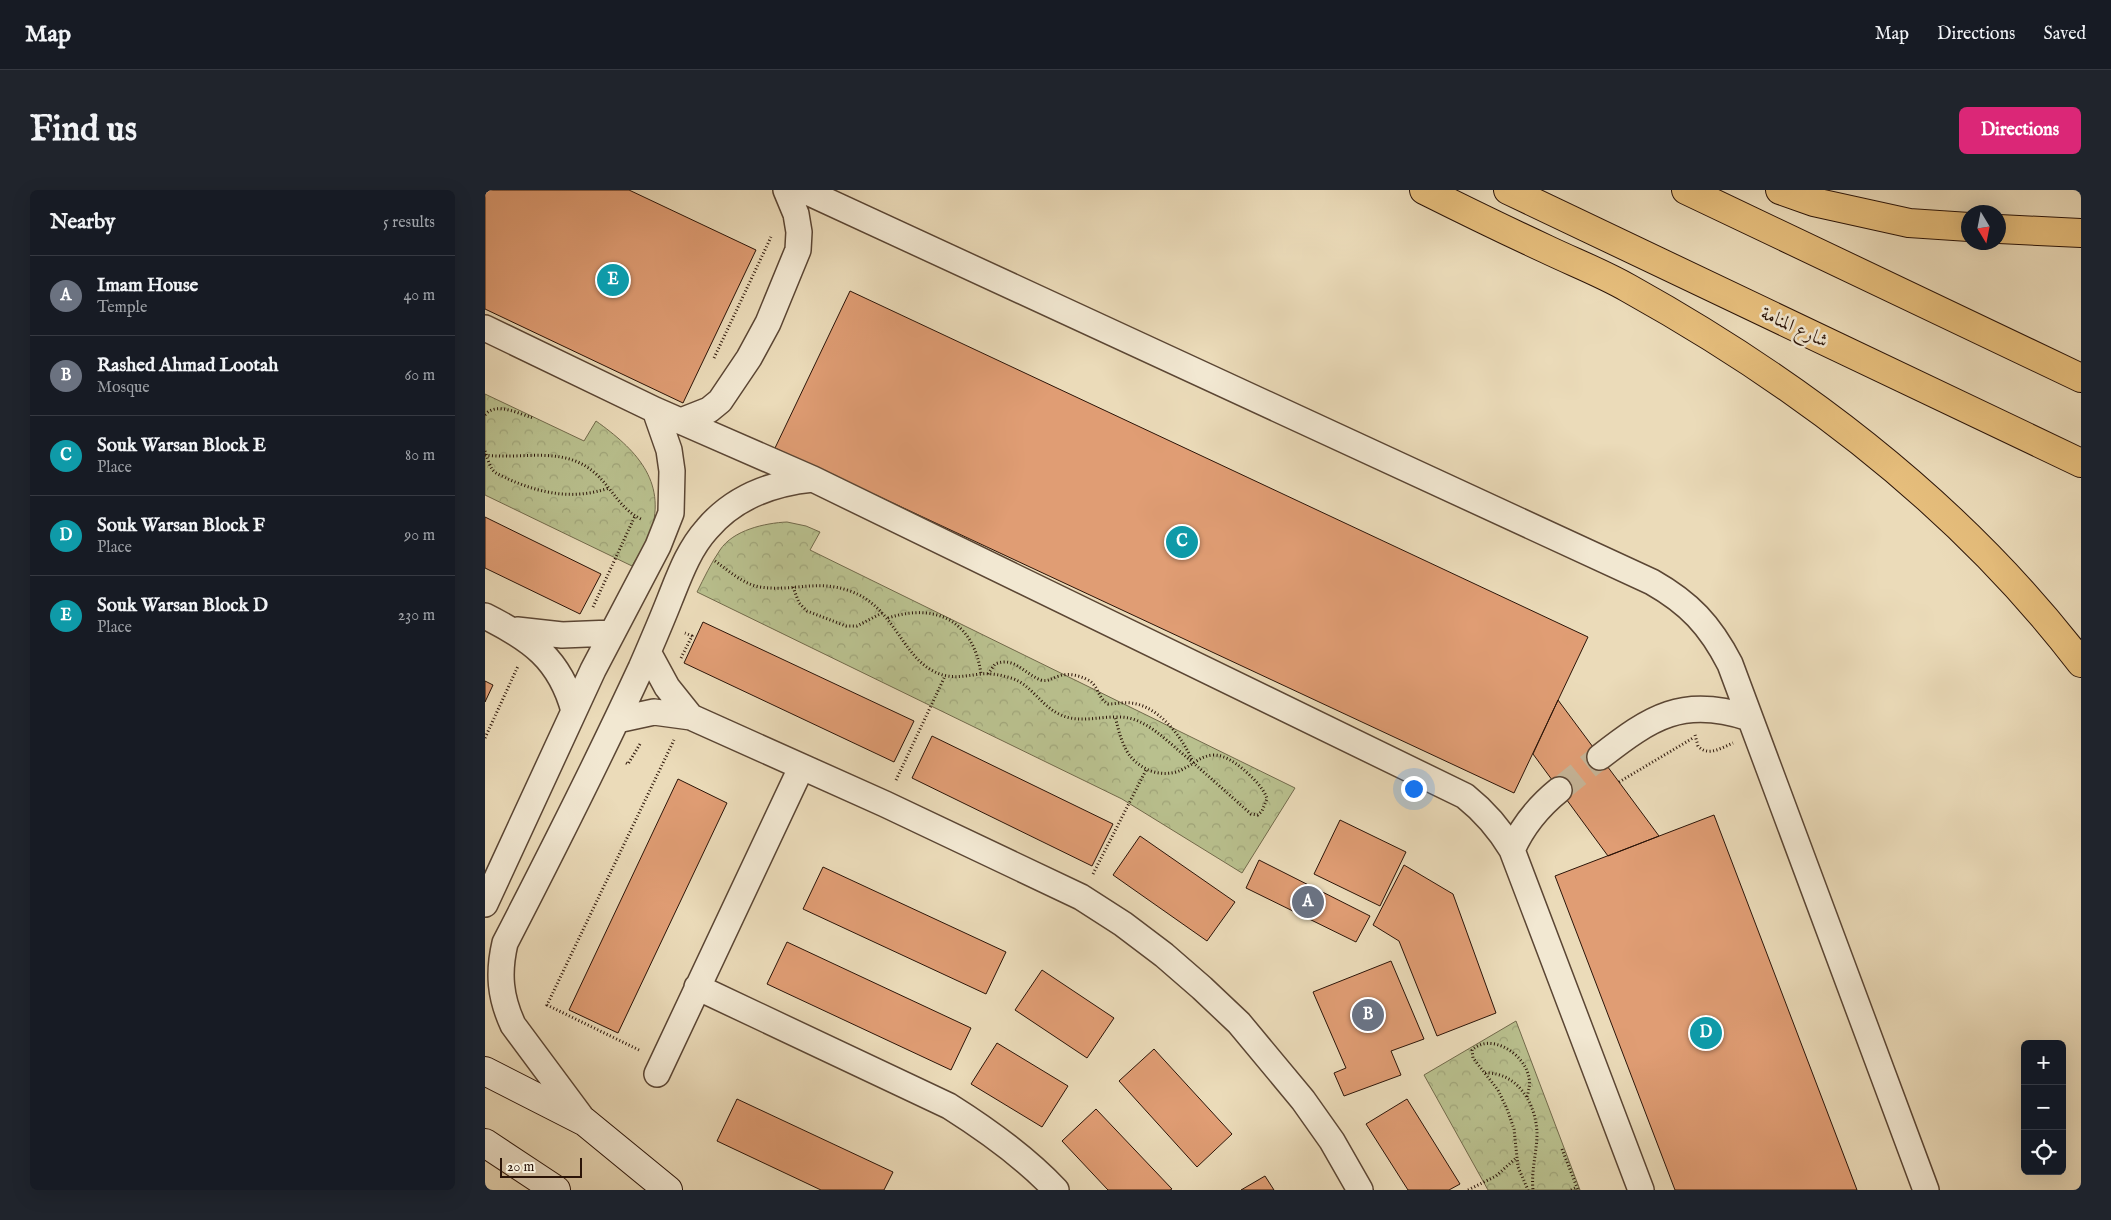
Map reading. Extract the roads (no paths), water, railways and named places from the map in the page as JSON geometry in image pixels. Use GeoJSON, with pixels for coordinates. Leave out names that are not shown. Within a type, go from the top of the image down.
{"type":"FeatureCollection","features":[{"type":"Feature","properties":{"kind":"main road"},"geometry":{"type":"LineString","coordinates":[[1424,190],[1626,287],[1725,344],[1819,409],[1908,481],[1991,558],[2056,630],[2081,663]]}},
{"type":"Feature","properties":{"kind":"main road","name":"شارع المنامة"},"geometry":{"type":"LineString","coordinates":[[1508,190],[2081,462]]}},
{"type":"Feature","properties":{"kind":"main road"},"geometry":{"type":"LineString","coordinates":[[1686,190],[2081,378]]}},
{"type":"Feature","properties":{"kind":"main road"},"geometry":{"type":"LineString","coordinates":[[1780,190],[1814,202],[1909,223],[1961,226]]}},
{"type":"Feature","properties":{"kind":"main road"},"geometry":{"type":"LineString","coordinates":[[2006,229],[2081,233]]}},
{"type":"Feature","properties":{"kind":"street"},"geometry":{"type":"LineString","coordinates":[[681,421],[709,410],[720,401],[749,358],[772,314],[798,250],[799,232],[796,214],[786,190]]}},
{"type":"Feature","properties":{"kind":"street"},"geometry":{"type":"LineString","coordinates":[[803,190],[1652,582],[1672,593],[1690,608],[1706,624],[1730,664],[1926,1190]]}},
{"type":"Feature","properties":{"kind":"street"},"geometry":{"type":"LineString","coordinates":[[485,328],[655,410],[813,478],[1465,796],[1495,824],[1512,850],[1641,1190]]}},
{"type":"Feature","properties":{"kind":"street"},"geometry":{"type":"LineString","coordinates":[[485,904],[574,711],[612,633],[658,546],[671,513],[672,471],[667,443],[655,410]]}},
{"type":"Feature","properties":{"kind":"street"},"geometry":{"type":"LineString","coordinates":[[585,1122],[513,1025],[501,993],[501,959],[505,943],[617,720],[648,652],[685,562],[695,545],[707,528],[721,514],[749,496],[773,486],[813,478]]}},
{"type":"Feature","properties":{"kind":"street"},"geometry":{"type":"LineString","coordinates":[[485,616],[512,629],[532,643],[549,660],[565,684],[574,711]]}},
{"type":"Feature","properties":{"kind":"street"},"geometry":{"type":"LineString","coordinates":[[512,629],[562,635],[612,633]]}},
{"type":"Feature","properties":{"kind":"street"},"geometry":{"type":"LineString","coordinates":[[648,652],[667,687],[691,717]]}},
{"type":"Feature","properties":{"kind":"street"},"geometry":{"type":"LineString","coordinates":[[1600,757],[1636,729],[1674,712],[1695,709],[1713,710],[1731,712],[1749,718]]}},
{"type":"Feature","properties":{"kind":"street"},"geometry":{"type":"LineString","coordinates":[[617,720],[654,712],[691,717],[801,768],[885,804],[1081,897],[1123,924],[1164,955],[1239,1023],[1303,1100],[1332,1141],[1360,1190]]}},
{"type":"Feature","properties":{"kind":"street"},"geometry":{"type":"LineString","coordinates":[[660,1068],[801,768]]}},
{"type":"Feature","properties":{"kind":"street"},"geometry":{"type":"LineString","coordinates":[[1512,850],[1518,836],[1534,812],[1559,790]]}},
{"type":"Feature","properties":{"kind":"street"},"geometry":{"type":"LineString","coordinates":[[697,987],[949,1106],[981,1126],[1016,1153],[1056,1190]]}},
{"type":"Feature","properties":{"kind":"street"},"geometry":{"type":"LineString","coordinates":[[485,1071],[585,1122],[668,1190]]}},
{"type":"Feature","properties":{"kind":"street"},"geometry":{"type":"LineString","coordinates":[[485,1143],[556,1190]]}},
{"type":"Feature","properties":{"kind":"tunnel"},"geometry":{"type":"LineString","coordinates":[[1559,790],[1600,757]]}},
{"type":"Feature","properties":{"kind":"place","name":"Souk Warsan Block D"},"geometry":{"type":"Point","coordinates":[613,280]}},
{"type":"Feature","properties":{"kind":"place","name":"Souk Warsan Block E"},"geometry":{"type":"Point","coordinates":[1182,542]}},
{"type":"Feature","properties":{"kind":"place","name":"Imam House"},"geometry":{"type":"Point","coordinates":[1308,902]}},
{"type":"Feature","properties":{"kind":"place","name":"Rashed Ahmad Lootah"},"geometry":{"type":"Point","coordinates":[1368,1015]}},
{"type":"Feature","properties":{"kind":"place","name":"Souk Warsan Block F"},"geometry":{"type":"Point","coordinates":[1706,1033]}}]}
